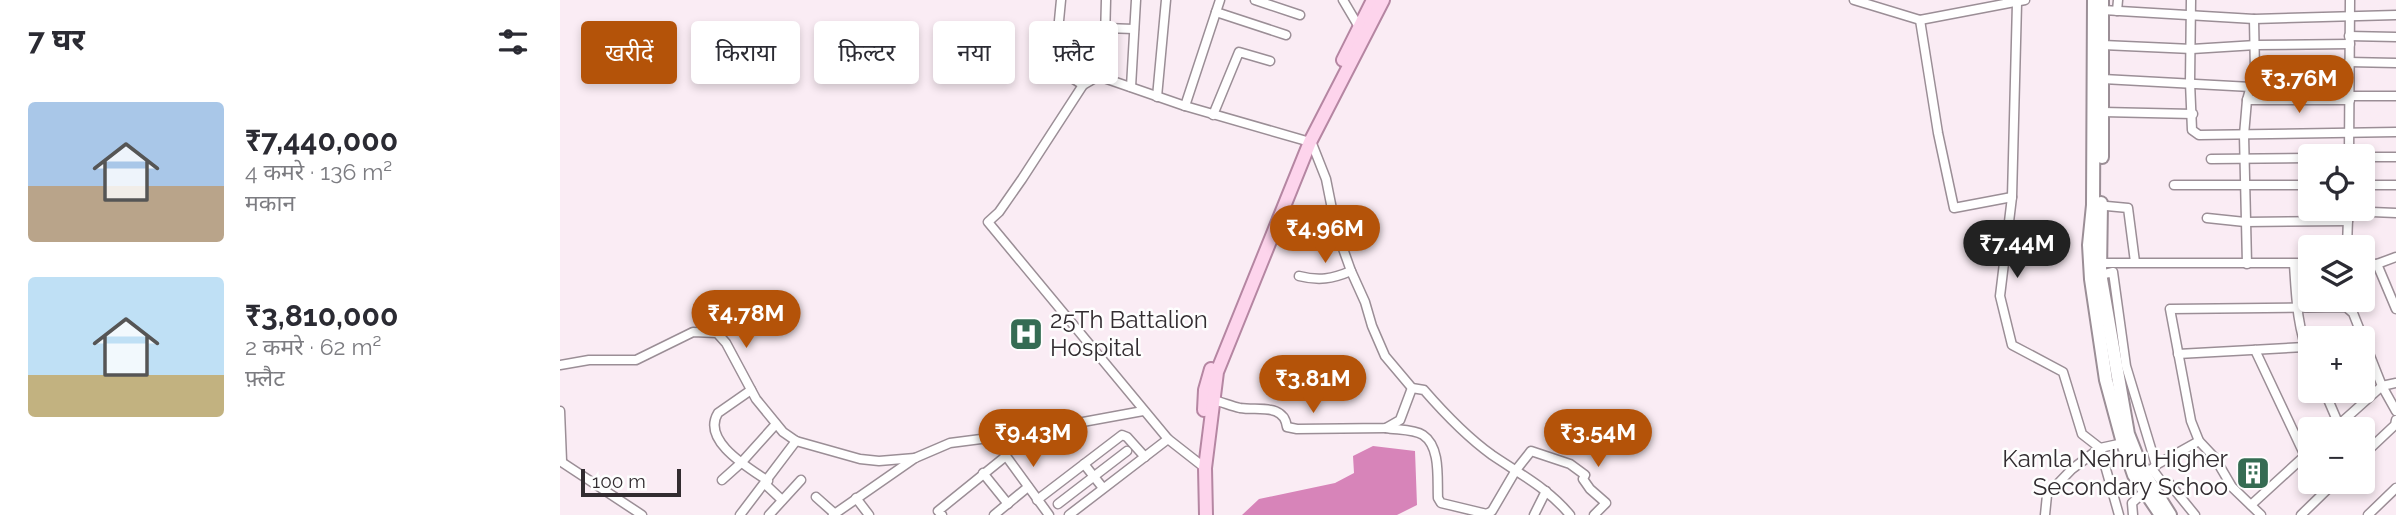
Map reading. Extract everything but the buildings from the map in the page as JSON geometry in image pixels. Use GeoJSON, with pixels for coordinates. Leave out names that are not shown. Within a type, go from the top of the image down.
{"type":"FeatureCollection","features":[{"type":"Feature","properties":{"kind":"main road"},"geometry":{"type":"LineString","coordinates":[[1202,515],[1205,390],[1212,367],[1270,220],[1373,0]]}},
{"type":"Feature","properties":{"kind":"main road"},"geometry":{"type":"LineString","coordinates":[[1203,467],[1217,372],[1308,141],[1383,0]]}},
{"type":"Feature","properties":{"kind":"main road"},"geometry":{"type":"LineString","coordinates":[[2097,206],[2103,112],[2103,45],[2099,3]]}},
{"type":"Feature","properties":{"kind":"main road"},"geometry":{"type":"LineString","coordinates":[[2099,3],[2095,270],[2106,380],[2134,475],[2161,515]]}},
{"type":"Feature","properties":{"kind":"main road"},"geometry":{"type":"LineString","coordinates":[[2095,270],[2128,434],[2150,469],[2170,515]]}},
{"type":"Feature","properties":{"kind":"street"},"geometry":{"type":"LineString","coordinates":[[1061,0],[1055,62],[1061,71],[1083,85],[1022,179],[999,212],[988,222],[1143,411],[1168,439],[1203,467]]}},
{"type":"Feature","properties":{"kind":"street"},"geometry":{"type":"LineString","coordinates":[[1105,21],[1106,0]]}},
{"type":"Feature","properties":{"kind":"street"},"geometry":{"type":"LineString","coordinates":[[1130,87],[1136,0]]}},
{"type":"Feature","properties":{"kind":"street"},"geometry":{"type":"LineString","coordinates":[[1157,97],[1166,0]]}},
{"type":"Feature","properties":{"kind":"street"},"geometry":{"type":"LineString","coordinates":[[1185,106],[1220,0]]}},
{"type":"Feature","properties":{"kind":"street"},"geometry":{"type":"LineString","coordinates":[[1255,0],[1300,15]]}},
{"type":"Feature","properties":{"kind":"street"},"geometry":{"type":"LineString","coordinates":[[1343,0],[1359,27]]}},
{"type":"Feature","properties":{"kind":"street"},"geometry":{"type":"LineString","coordinates":[[1854,0],[1920,20],[2021,1],[2012,197],[2000,296],[2012,345],[2063,372],[2082,434],[2100,448],[2119,515]]}},
{"type":"Feature","properties":{"kind":"street"},"geometry":{"type":"LineString","coordinates":[[2117,10],[2118,0]]}},
{"type":"Feature","properties":{"kind":"street"},"geometry":{"type":"LineString","coordinates":[[2191,0],[2192,130],[2199,135],[2396,131],[2396,144]]}},
{"type":"Feature","properties":{"kind":"street"},"geometry":{"type":"LineString","coordinates":[[2349,144],[2350,0]]}},
{"type":"Feature","properties":{"kind":"street"},"geometry":{"type":"LineString","coordinates":[[2099,3],[2117,10],[2254,19],[2396,15]]}},
{"type":"Feature","properties":{"kind":"street"},"geometry":{"type":"LineString","coordinates":[[1216,12],[1286,35]]}},
{"type":"Feature","properties":{"kind":"street"},"geometry":{"type":"LineString","coordinates":[[2247,264],[2244,135],[2255,72],[2254,19]]}},
{"type":"Feature","properties":{"kind":"street"},"geometry":{"type":"LineString","coordinates":[[1920,20],[1938,133],[1954,208],[2012,197]]}},
{"type":"Feature","properties":{"kind":"street"},"geometry":{"type":"LineString","coordinates":[[1118,28],[1134,29]]}},
{"type":"Feature","properties":{"kind":"street"},"geometry":{"type":"LineString","coordinates":[[2103,45],[2192,49],[2396,37]]}},
{"type":"Feature","properties":{"kind":"street"},"geometry":{"type":"LineString","coordinates":[[1213,115],[1239,52],[1270,61]]}},
{"type":"Feature","properties":{"kind":"street"},"geometry":{"type":"LineString","coordinates":[[2349,62],[2396,63]]}},
{"type":"Feature","properties":{"kind":"street"},"geometry":{"type":"LineString","coordinates":[[2255,72],[2349,75]]}},
{"type":"Feature","properties":{"kind":"street"},"geometry":{"type":"LineString","coordinates":[[2103,79],[2251,87]]}},
{"type":"Feature","properties":{"kind":"street"},"geometry":{"type":"LineString","coordinates":[[1118,83],[1213,115],[1308,141],[1326,179],[1336,229],[1385,356],[1412,388],[1424,390],[1441,410],[1490,453],[1546,491],[1570,515]]}},
{"type":"Feature","properties":{"kind":"street"},"geometry":{"type":"LineString","coordinates":[[2248,100],[2396,96]]}},
{"type":"Feature","properties":{"kind":"street"},"geometry":{"type":"LineString","coordinates":[[2103,112],[2193,114]]}},
{"type":"Feature","properties":{"kind":"street"},"geometry":{"type":"LineString","coordinates":[[2375,157],[2396,158]]}},
{"type":"Feature","properties":{"kind":"street"},"geometry":{"type":"LineString","coordinates":[[2211,159],[2298,158]]}},
{"type":"Feature","properties":{"kind":"street"},"geometry":{"type":"LineString","coordinates":[[2174,185],[2298,185]]}},
{"type":"Feature","properties":{"kind":"street"},"geometry":{"type":"LineString","coordinates":[[2375,185],[2396,185]]}},
{"type":"Feature","properties":{"kind":"street"},"geometry":{"type":"LineString","coordinates":[[2097,206],[2128,208],[2135,262]]}},
{"type":"Feature","properties":{"kind":"street"},"geometry":{"type":"LineString","coordinates":[[2375,213],[2396,213]]}},
{"type":"Feature","properties":{"kind":"street"},"geometry":{"type":"LineString","coordinates":[[2207,219],[2245,222],[2298,217]]}},
{"type":"Feature","properties":{"kind":"street"},"geometry":{"type":"LineString","coordinates":[[2395,305],[2377,264],[2396,257]]}},
{"type":"Feature","properties":{"kind":"street"},"geometry":{"type":"LineString","coordinates":[[2095,270],[2135,262],[2298,264]]}},
{"type":"Feature","properties":{"kind":"street"},"geometry":{"type":"LineString","coordinates":[[2260,515],[2232,487],[2216,458],[2200,441],[2191,421],[2170,309],[2298,308],[2294,264]]}},
{"type":"Feature","properties":{"kind":"street"},"geometry":{"type":"LineString","coordinates":[[1300,276],[1331,280],[1351,271]]}},
{"type":"Feature","properties":{"kind":"street"},"geometry":{"type":"LineString","coordinates":[[2352,312],[2382,386],[2396,411]]}},
{"type":"Feature","properties":{"kind":"street"},"geometry":{"type":"LineString","coordinates":[[560,365],[589,360],[636,360],[693,332],[717,333],[726,343],[751,390],[776,424],[796,441],[860,459],[879,461],[915,458]]}},
{"type":"Feature","properties":{"kind":"street"},"geometry":{"type":"LineString","coordinates":[[2178,354],[2298,347]]}},
{"type":"Feature","properties":{"kind":"street"},"geometry":{"type":"LineString","coordinates":[[2255,350],[2298,435]]}},
{"type":"Feature","properties":{"kind":"street"},"geometry":{"type":"LineString","coordinates":[[2347,417],[2382,386],[2396,383]]}},
{"type":"Feature","properties":{"kind":"street"},"geometry":{"type":"LineString","coordinates":[[1385,428],[1400,420],[1412,388]]}},
{"type":"Feature","properties":{"kind":"street"},"geometry":{"type":"LineString","coordinates":[[751,390],[718,413],[714,422],[719,442],[782,500]]}},
{"type":"Feature","properties":{"kind":"street"},"geometry":{"type":"LineString","coordinates":[[1213,400],[1240,408],[1281,413],[1286,418],[1287,427],[1297,429],[1385,428],[1421,433],[1430,442],[1436,456],[1438,498],[1441,503],[1487,514],[1492,511],[1516,470],[1531,451],[1570,464],[1585,475],[1583,479],[1590,489],[1606,503],[1594,515]]}},
{"type":"Feature","properties":{"kind":"street"},"geometry":{"type":"LineString","coordinates":[[560,411],[561,461],[642,515]]}},
{"type":"Feature","properties":{"kind":"street"},"geometry":{"type":"LineString","coordinates":[[816,497],[833,514],[915,458],[950,443],[1143,411]]}},
{"type":"Feature","properties":{"kind":"street"},"geometry":{"type":"LineString","coordinates":[[2375,444],[2395,425],[2396,420]]}},
{"type":"Feature","properties":{"kind":"street"},"geometry":{"type":"LineString","coordinates":[[722,480],[776,424]]}},
{"type":"Feature","properties":{"kind":"street"},"geometry":{"type":"LineString","coordinates":[[1037,500],[1122,435],[1145,457]]}},
{"type":"Feature","properties":{"kind":"street"},"geometry":{"type":"LineString","coordinates":[[997,436],[1006,456],[1049,515]]}},
{"type":"Feature","properties":{"kind":"street"},"geometry":{"type":"LineString","coordinates":[[1069,515],[1168,439]]}},
{"type":"Feature","properties":{"kind":"street"},"geometry":{"type":"LineString","coordinates":[[740,515],[796,441]]}},
{"type":"Feature","properties":{"kind":"street"},"geometry":{"type":"LineString","coordinates":[[2195,515],[2169,483],[2161,481],[2150,469],[2200,441]]}},
{"type":"Feature","properties":{"kind":"street"},"geometry":{"type":"LineString","coordinates":[[2045,515],[2048,495],[2072,469],[2100,448],[2123,443]]}},
{"type":"Feature","properties":{"kind":"street"},"geometry":{"type":"LineString","coordinates":[[1058,504],[1127,451]]}},
{"type":"Feature","properties":{"kind":"street"},"geometry":{"type":"LineString","coordinates":[[938,514],[1006,456]]}},
{"type":"Feature","properties":{"kind":"street"},"geometry":{"type":"LineString","coordinates":[[2251,505],[2298,461]]}},
{"type":"Feature","properties":{"kind":"street"},"geometry":{"type":"LineString","coordinates":[[1084,464],[1104,488]]}},
{"type":"Feature","properties":{"kind":"street"},"geometry":{"type":"LineString","coordinates":[[983,473],[1008,504]]}},
{"type":"Feature","properties":{"kind":"street"},"geometry":{"type":"LineString","coordinates":[[769,515],[801,480]]}},
{"type":"Feature","properties":{"kind":"street"},"geometry":{"type":"LineString","coordinates":[[994,515],[1028,487]]}},
{"type":"Feature","properties":{"kind":"street"},"geometry":{"type":"LineString","coordinates":[[2368,515],[2396,488]]}},
{"type":"Feature","properties":{"kind":"street"},"geometry":{"type":"LineString","coordinates":[[1534,515],[1546,491]]}},
{"type":"Feature","properties":{"kind":"street"},"geometry":{"type":"LineString","coordinates":[[2133,515],[2132,503],[2144,492]]}},
{"type":"Feature","properties":{"kind":"street"},"geometry":{"type":"LineString","coordinates":[[2301,515],[2323,494]]}},
{"type":"Feature","properties":{"kind":"street"},"geometry":{"type":"LineString","coordinates":[[856,498],[869,515]]}},
{"type":"Feature","properties":{"kind":"street"},"geometry":{"type":"LineString","coordinates":[[2377,506],[2385,515]]}},
{"type":"Feature","properties":{"kind":"shaded area"},"geometry":{"type":"Polygon","coordinates":[[[1373,446],[1415,451],[1417,505],[1397,515],[1242,515],[1259,499],[1335,483],[1354,473],[1353,456],[1373,446]]]}},
{"type":"Feature","properties":{"kind":"place","name":"25Th Battalion Hospital"},"geometry":{"type":"Point","coordinates":[1026,334]}},
{"type":"Feature","properties":{"kind":"place","name":"Kamla Nehru Higher Secondary Schoo"},"geometry":{"type":"Point","coordinates":[2253,473]}}]}
